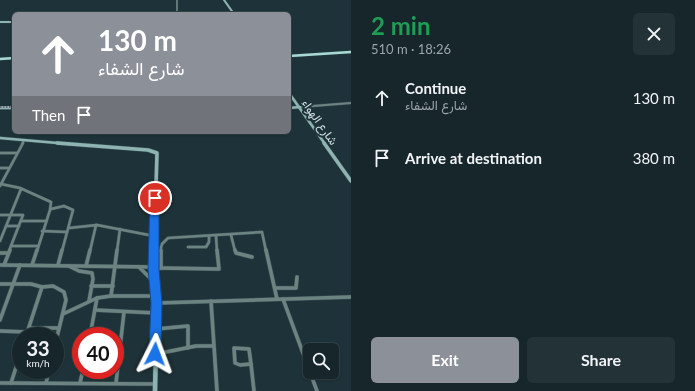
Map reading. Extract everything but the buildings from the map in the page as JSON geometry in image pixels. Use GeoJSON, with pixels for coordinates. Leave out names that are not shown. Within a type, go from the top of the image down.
{"type":"FeatureCollection","features":[{"type":"Feature","properties":{"kind":"main road"},"geometry":{"type":"LineString","coordinates":[[291,56],[351,53]]}},
{"type":"Feature","properties":{"kind":"main road"},"geometry":{"type":"LineString","coordinates":[[0,59],[12,59]]}},
{"type":"Feature","properties":{"kind":"street"},"geometry":{"type":"LineString","coordinates":[[177,0],[177,12]]}},
{"type":"Feature","properties":{"kind":"street"},"geometry":{"type":"LineString","coordinates":[[224,0],[233,12]]}},
{"type":"Feature","properties":{"kind":"street"},"geometry":{"type":"LineString","coordinates":[[0,22],[12,22]]}},
{"type":"Feature","properties":{"kind":"street","name":"شارع الهواء"},"geometry":{"type":"LineString","coordinates":[[291,96],[351,181]]}},
{"type":"Feature","properties":{"kind":"street"},"geometry":{"type":"LineString","coordinates":[[291,108],[351,103]]}},
{"type":"Feature","properties":{"kind":"street"},"geometry":{"type":"LineString","coordinates":[[0,108],[12,108]]}},
{"type":"Feature","properties":{"kind":"street"},"geometry":{"type":"LineString","coordinates":[[0,138],[142,149],[156,152],[154,236],[154,268],[157,303],[155,391]]}},
{"type":"Feature","properties":{"kind":"street"},"geometry":{"type":"LineString","coordinates":[[24,140],[0,185],[20,189],[50,201],[50,210],[32,265]]}},
{"type":"Feature","properties":{"kind":"street"},"geometry":{"type":"LineString","coordinates":[[0,153],[18,153]]}},
{"type":"Feature","properties":{"kind":"street"},"geometry":{"type":"LineString","coordinates":[[0,168],[9,168]]}},
{"type":"Feature","properties":{"kind":"street"},"geometry":{"type":"LineString","coordinates":[[0,241],[20,189]]}},
{"type":"Feature","properties":{"kind":"street"},"geometry":{"type":"LineString","coordinates":[[50,210],[63,206],[73,209],[58,265]]}},
{"type":"Feature","properties":{"kind":"street"},"geometry":{"type":"LineString","coordinates":[[0,215],[23,215],[4,265]]}},
{"type":"Feature","properties":{"kind":"street"},"geometry":{"type":"LineString","coordinates":[[21,221],[46,221]]}},
{"type":"Feature","properties":{"kind":"street"},"geometry":{"type":"LineString","coordinates":[[68,228],[96,225],[154,236]]}},
{"type":"Feature","properties":{"kind":"street"},"geometry":{"type":"LineString","coordinates":[[86,266],[96,225]]}},
{"type":"Feature","properties":{"kind":"street"},"geometry":{"type":"LineString","coordinates":[[6,226],[19,226]]}},
{"type":"Feature","properties":{"kind":"street"},"geometry":{"type":"LineString","coordinates":[[111,296],[120,229]]}},
{"type":"Feature","properties":{"kind":"street"},"geometry":{"type":"LineString","coordinates":[[42,231],[67,232]]}},
{"type":"Feature","properties":{"kind":"street"},"geometry":{"type":"LineString","coordinates":[[161,268],[160,247],[165,239],[262,232],[277,299]]}},
{"type":"Feature","properties":{"kind":"street"},"geometry":{"type":"LineString","coordinates":[[231,234],[236,253],[252,257]]}},
{"type":"Feature","properties":{"kind":"street"},"geometry":{"type":"LineString","coordinates":[[188,247],[206,247],[209,242],[209,236]]}},
{"type":"Feature","properties":{"kind":"street"},"geometry":{"type":"LineString","coordinates":[[0,265],[139,266],[154,268],[219,269],[216,236]]}},
{"type":"Feature","properties":{"kind":"street"},"geometry":{"type":"LineString","coordinates":[[11,246],[38,246]]}},
{"type":"Feature","properties":{"kind":"street"},"geometry":{"type":"LineString","coordinates":[[0,253],[8,253]]}},
{"type":"Feature","properties":{"kind":"street"},"geometry":{"type":"LineString","coordinates":[[0,320],[20,265]]}},
{"type":"Feature","properties":{"kind":"street"},"geometry":{"type":"LineString","coordinates":[[67,266],[79,271],[92,273],[93,277],[89,301]]}},
{"type":"Feature","properties":{"kind":"street"},"geometry":{"type":"LineString","coordinates":[[139,266],[155,283]]}},
{"type":"Feature","properties":{"kind":"street"},"geometry":{"type":"LineString","coordinates":[[275,288],[296,288],[297,277]]}},
{"type":"Feature","properties":{"kind":"street"},"geometry":{"type":"LineString","coordinates":[[0,284],[31,284],[42,287],[53,286],[64,292],[66,300],[59,327]]}},
{"type":"Feature","properties":{"kind":"street"},"geometry":{"type":"LineString","coordinates":[[91,286],[112,286]]}},
{"type":"Feature","properties":{"kind":"street"},"geometry":{"type":"LineString","coordinates":[[29,327],[42,287]]}},
{"type":"Feature","properties":{"kind":"street"},"geometry":{"type":"LineString","coordinates":[[63,314],[97,298],[111,296],[156,296]]}},
{"type":"Feature","properties":{"kind":"street"},"geometry":{"type":"LineString","coordinates":[[157,303],[351,297]]}},
{"type":"Feature","properties":{"kind":"street"},"geometry":{"type":"LineString","coordinates":[[92,327],[97,298]]}},
{"type":"Feature","properties":{"kind":"street"},"geometry":{"type":"LineString","coordinates":[[283,299],[317,391]]}},
{"type":"Feature","properties":{"kind":"street"},"geometry":{"type":"LineString","coordinates":[[211,301],[217,391]]}},
{"type":"Feature","properties":{"kind":"street"},"geometry":{"type":"LineString","coordinates":[[95,310],[156,313]]}},
{"type":"Feature","properties":{"kind":"street"},"geometry":{"type":"LineString","coordinates":[[116,383],[124,312]]}},
{"type":"Feature","properties":{"kind":"street"},"geometry":{"type":"LineString","coordinates":[[156,329],[188,326],[188,348]]}},
{"type":"Feature","properties":{"kind":"street"},"geometry":{"type":"LineString","coordinates":[[0,331],[12,332]]}},
{"type":"Feature","properties":{"kind":"street"},"geometry":{"type":"LineString","coordinates":[[155,354],[188,348],[213,346]]}},
{"type":"Feature","properties":{"kind":"street"},"geometry":{"type":"LineString","coordinates":[[251,364],[240,365],[235,363],[234,348],[249,349],[251,364],[254,391]]}},
{"type":"Feature","properties":{"kind":"street"},"geometry":{"type":"LineString","coordinates":[[12,383],[13,379]]}},
{"type":"Feature","properties":{"kind":"street"},"geometry":{"type":"LineString","coordinates":[[46,383],[47,379]]}},
{"type":"Feature","properties":{"kind":"street"},"geometry":{"type":"LineString","coordinates":[[80,383],[81,379]]}},
{"type":"Feature","properties":{"kind":"street"},"geometry":{"type":"LineString","coordinates":[[0,383],[154,384]]}},
{"type":"Feature","properties":{"kind":"railway"},"geometry":{"type":"LineString","coordinates":[[0,107],[12,107]]}},
{"type":"Feature","properties":{"kind":"route"},"geometry":{"type":"LineString","coordinates":[[155,198],[154,269],[157,303],[155,354]]}}]}
